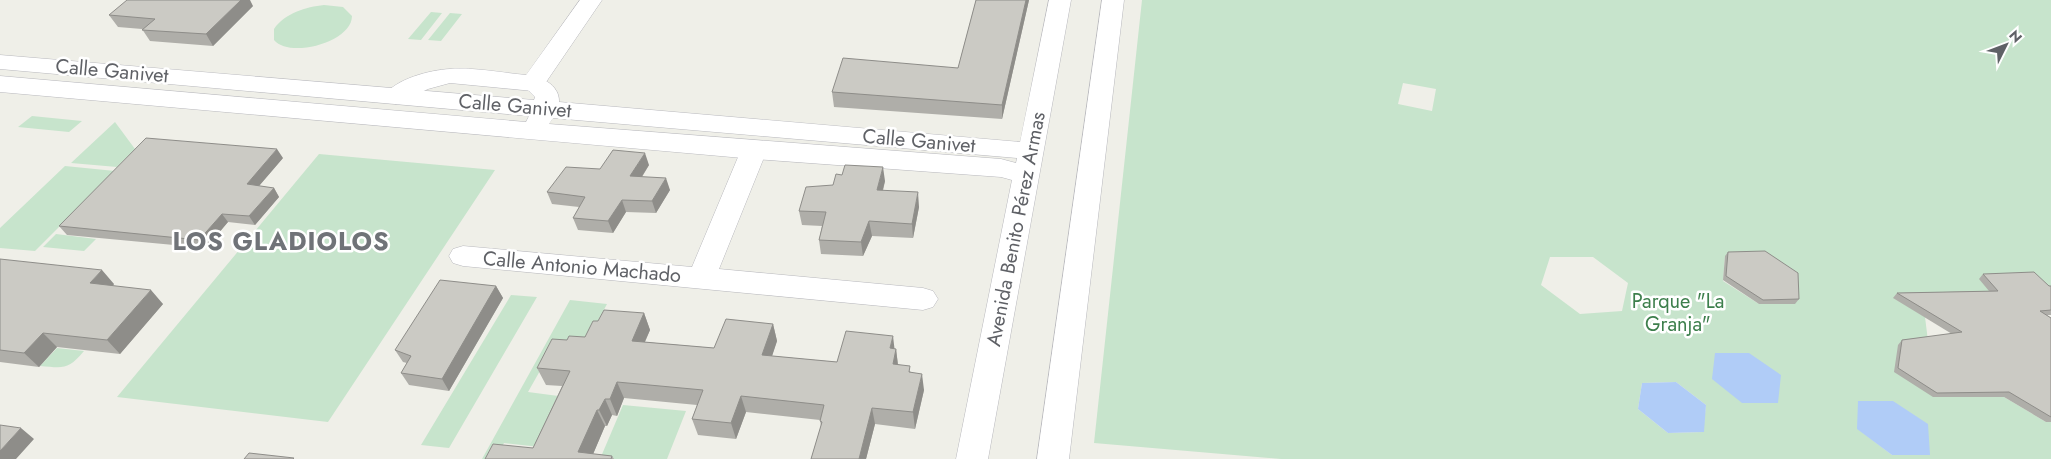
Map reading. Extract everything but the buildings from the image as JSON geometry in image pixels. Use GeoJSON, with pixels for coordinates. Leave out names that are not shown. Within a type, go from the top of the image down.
{"type":"FeatureCollection","features":[{"type":"Feature","properties":{"kind":"street"},"geometry":{"type":"LineString","coordinates":[[533,83],[591,0]]}},
{"type":"Feature","properties":{"kind":"street","name":"Avenida Benito Pérez Armas"},"geometry":{"type":"LineString","coordinates":[[972,459],[1060,0]]}},
{"type":"Feature","properties":{"kind":"street"},"geometry":{"type":"LineString","coordinates":[[1053,459],[1113,0]]}},
{"type":"Feature","properties":{"kind":"street","name":"Calle Ganivet"},"geometry":{"type":"LineString","coordinates":[[0,62],[546,109],[759,139],[1001,168],[1028,163]]}},
{"type":"Feature","properties":{"kind":"street"},"geometry":{"type":"LineString","coordinates":[[146,97],[170,76]]}},
{"type":"Feature","properties":{"kind":"street"},"geometry":{"type":"LineString","coordinates":[[396,96],[420,83],[450,76],[533,83],[547,95],[546,109],[531,130]]}},
{"type":"Feature","properties":{"kind":"street","name":"Calle Ganivet"},"geometry":{"type":"LineString","coordinates":[[0,84],[531,130],[759,139]]}},
{"type":"Feature","properties":{"kind":"street","name":"Calle Antonio Machado"},"geometry":{"type":"LineString","coordinates":[[701,278],[759,139]]}},
{"type":"Feature","properties":{"kind":"street","name":"Calle Antonio Machado"},"geometry":{"type":"LineString","coordinates":[[463,256],[923,299]]}},
{"type":"Feature","properties":{"kind":"green space","name":"Parque \"La Granja\""},"geometry":{"type":"Polygon","coordinates":[[[1142,0],[2051,0],[2051,291],[1993,296],[1894,298],[1925,317],[1928,341],[2004,397],[2046,422],[2051,422],[2051,459],[1281,459],[1094,443],[1142,0]],[[1403,83],[1398,104],[1432,111],[1436,89],[1403,83]],[[1725,256],[1723,281],[1759,304],[1725,256]],[[1550,257],[1541,285],[1580,314],[1622,311],[1628,283],[1593,257],[1550,257]],[[1676,382],[1642,383],[1638,409],[1668,433],[1703,432],[1706,405],[1676,382]],[[1858,429],[1892,455],[1929,455],[1858,429]]]}},
{"type":"Feature","properties":{"kind":"green space"},"geometry":{"type":"Polygon","coordinates":[[[324,5],[343,7],[352,16],[349,25],[332,40],[306,48],[293,48],[282,45],[274,40],[274,29],[284,19],[303,9],[324,5]]]}},
{"type":"Feature","properties":{"kind":"green space"},"geometry":{"type":"Polygon","coordinates":[[[431,12],[442,13],[421,40],[408,39],[431,12]]]}},
{"type":"Feature","properties":{"kind":"green space"},"geometry":{"type":"Polygon","coordinates":[[[450,13],[462,14],[441,41],[428,40],[450,13]]]}},
{"type":"Feature","properties":{"kind":"green space"},"geometry":{"type":"Polygon","coordinates":[[[32,116],[82,121],[69,132],[18,127],[32,116]]]}},
{"type":"Feature","properties":{"kind":"green space"},"geometry":{"type":"Polygon","coordinates":[[[115,122],[135,149],[117,167],[71,163],[115,122]]]}},
{"type":"Feature","properties":{"kind":"green space"},"geometry":{"type":"Polygon","coordinates":[[[319,154],[495,170],[328,422],[117,397],[319,154]]]}},
{"type":"Feature","properties":{"kind":"green space"},"geometry":{"type":"Polygon","coordinates":[[[65,166],[115,171],[35,251],[0,248],[0,228],[65,166]]]}},
{"type":"Feature","properties":{"kind":"green space"},"geometry":{"type":"Polygon","coordinates":[[[56,234],[96,239],[84,251],[43,247],[56,234]]]}},
{"type":"Feature","properties":{"kind":"green space"},"geometry":{"type":"Polygon","coordinates":[[[511,295],[537,297],[449,448],[421,445],[511,295]]]}},
{"type":"Feature","properties":{"kind":"green space"},"geometry":{"type":"Polygon","coordinates":[[[570,300],[607,304],[583,349],[554,346],[528,392],[566,397],[540,447],[504,443],[495,459],[482,459],[570,300]]]}},
{"type":"Feature","properties":{"kind":"green space"},"geometry":{"type":"Polygon","coordinates":[[[57,348],[84,351],[69,365],[60,367],[40,366],[57,348]]]}},
{"type":"Feature","properties":{"kind":"green space"},"geometry":{"type":"Polygon","coordinates":[[[623,405],[686,411],[667,459],[600,459],[623,405]]]}},
{"type":"Feature","properties":{"kind":"water"},"geometry":{"type":"Polygon","coordinates":[[[1715,353],[1749,353],[1781,375],[1778,403],[1742,403],[1712,379],[1715,353]]]}},
{"type":"Feature","properties":{"kind":"water"},"geometry":{"type":"Polygon","coordinates":[[[1676,382],[1706,405],[1704,432],[1668,433],[1638,409],[1642,383],[1676,382]]]}},
{"type":"Feature","properties":{"kind":"water"},"geometry":{"type":"Polygon","coordinates":[[[1858,401],[1893,401],[1928,424],[1930,455],[1892,455],[1857,429],[1858,401]]]}},
{"type":"Feature","properties":{"kind":"district","name":"LOS GLADIOLOS"},"geometry":{"type":"Point","coordinates":[281,241]}}]}
